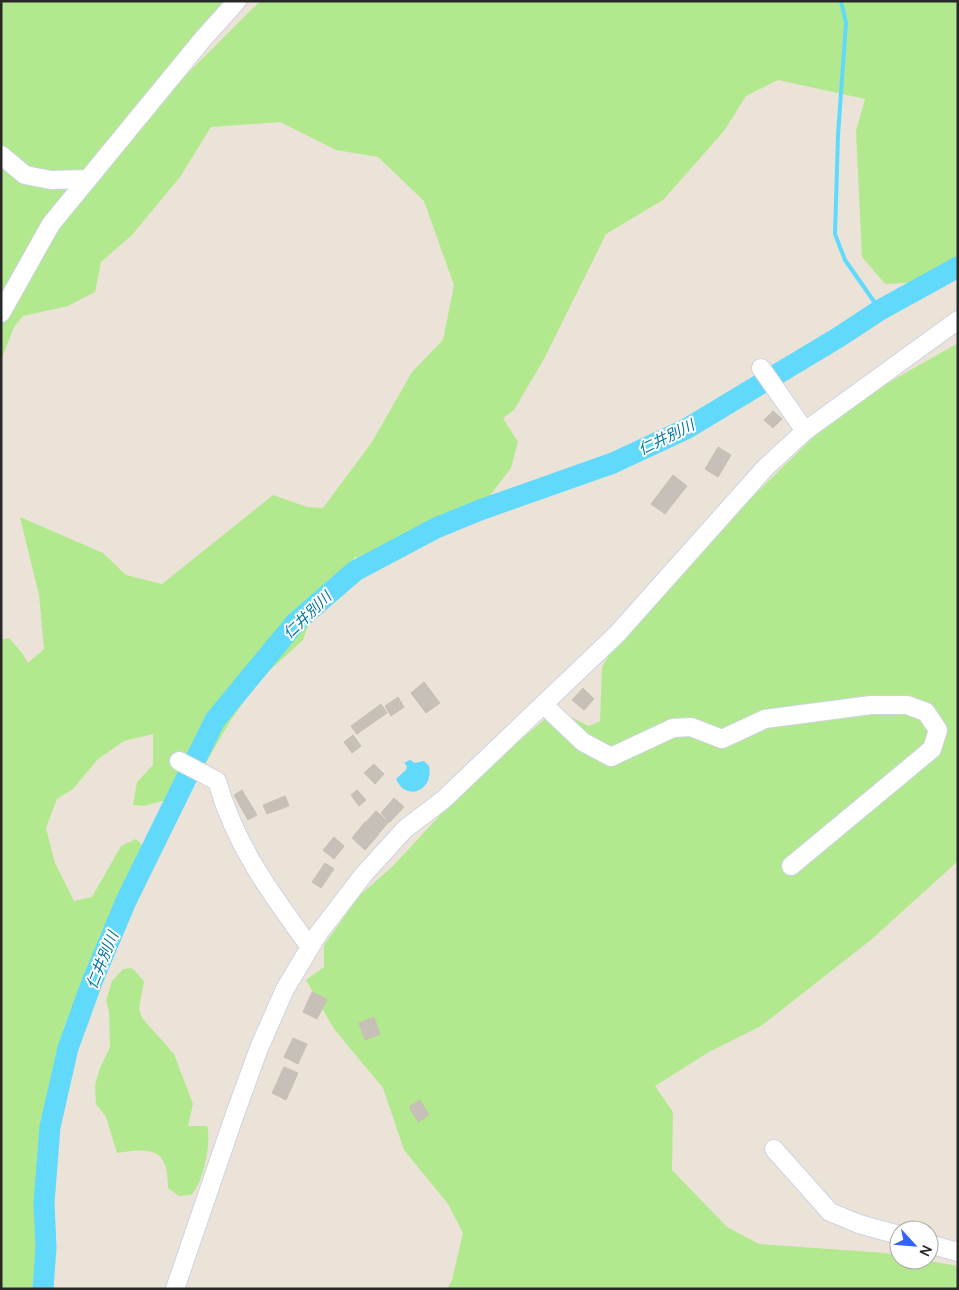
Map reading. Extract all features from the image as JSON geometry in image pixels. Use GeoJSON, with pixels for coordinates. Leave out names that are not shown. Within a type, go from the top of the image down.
{"type":"FeatureCollection","features":[{"type":"Feature","properties":{"kind":"street"},"geometry":{"type":"LineString","coordinates":[[1,314],[51,224],[202,40],[237,1]]}},
{"type":"Feature","properties":{"kind":"street"},"geometry":{"type":"LineString","coordinates":[[1,155],[25,175],[51,180],[88,179]]}},
{"type":"Feature","properties":{"kind":"street"},"geometry":{"type":"LineString","coordinates":[[175,1289],[259,1048],[285,989],[310,947],[364,874],[405,829],[443,800],[617,634],[758,475],[805,431],[958,320]]}},
{"type":"Feature","properties":{"kind":"street"},"geometry":{"type":"LineString","coordinates":[[760,368],[805,431]]}},
{"type":"Feature","properties":{"kind":"street"},"geometry":{"type":"LineString","coordinates":[[544,705],[583,742],[611,756],[673,728],[691,727],[722,739],[765,719],[871,705],[907,705],[926,712],[938,730],[932,749],[791,866]]}},
{"type":"Feature","properties":{"kind":"street"},"geometry":{"type":"LineString","coordinates":[[180,761],[218,781],[224,805],[259,876],[310,947]]}},
{"type":"Feature","properties":{"kind":"street"},"geometry":{"type":"LineString","coordinates":[[774,1149],[830,1212],[859,1224],[889,1232]]}},
{"type":"Feature","properties":{"kind":"street"},"geometry":{"type":"LineString","coordinates":[[939,1247],[958,1252]]}},
{"type":"Feature","properties":{"kind":"green space"},"geometry":{"type":"Polygon","coordinates":[[[1,1],[227,1],[163,74],[104,148],[173,88],[260,1],[958,1],[958,259],[921,282],[885,284],[862,257],[856,131],[865,99],[778,80],[746,96],[724,131],[663,200],[606,234],[544,359],[514,410],[503,418],[518,442],[511,468],[485,502],[406,533],[361,558],[354,557],[353,586],[310,620],[303,640],[258,681],[231,720],[187,795],[143,806],[133,805],[137,782],[153,765],[153,734],[124,741],[98,759],[73,789],[57,799],[46,828],[55,863],[74,901],[92,897],[121,846],[136,839],[144,847],[65,1024],[48,1097],[41,1159],[50,1205],[40,1289],[1,1289],[1,640],[9,638],[28,663],[44,649],[39,595],[20,517],[103,553],[126,575],[162,584],[273,495],[307,507],[323,508],[372,442],[412,372],[443,340],[454,285],[424,201],[378,157],[336,150],[280,122],[211,127],[180,177],[132,235],[101,262],[95,292],[68,306],[23,316],[14,327],[1,360],[1,1]]]}},
{"type":"Feature","properties":{"kind":"green space"},"geometry":{"type":"Polygon","coordinates":[[[958,343],[958,861],[872,939],[761,1026],[709,1052],[655,1086],[673,1112],[672,1170],[727,1227],[759,1244],[889,1254],[889,1270],[939,1270],[939,1263],[958,1266],[958,1289],[447,1289],[452,1280],[463,1233],[448,1204],[404,1150],[383,1088],[334,1029],[306,980],[324,967],[324,945],[360,895],[392,867],[469,784],[546,718],[569,716],[589,726],[600,721],[602,667],[615,645],[690,558],[842,409],[958,343]]]}},
{"type":"Feature","properties":{"kind":"green space"},"geometry":{"type":"Polygon","coordinates":[[[132,968],[144,981],[139,1008],[142,1018],[174,1054],[193,1104],[188,1126],[207,1126],[208,1142],[203,1172],[191,1195],[179,1196],[168,1188],[165,1165],[155,1153],[139,1151],[117,1153],[106,1117],[96,1104],[95,1085],[100,1068],[110,1047],[109,1011],[106,1001],[112,981],[123,969],[132,968]]]}},
{"type":"Feature","properties":{"kind":"water"},"geometry":{"type":"Polygon","coordinates":[[[410,760],[415,763],[424,761],[429,766],[428,782],[424,787],[413,792],[401,786],[396,779],[406,770],[407,766],[404,763],[410,760]]]}},
{"type":"Feature","properties":{"kind":"building"},"geometry":{"type":"Polygon","coordinates":[[[773,411],[782,419],[773,428],[764,420],[773,411]]]}},
{"type":"Feature","properties":{"kind":"building"},"geometry":{"type":"Polygon","coordinates":[[[718,447],[731,455],[718,477],[705,469],[718,447]]]}},
{"type":"Feature","properties":{"kind":"building"},"geometry":{"type":"Polygon","coordinates":[[[673,475],[687,486],[665,514],[651,504],[673,475]]]}},
{"type":"Feature","properties":{"kind":"building"},"geometry":{"type":"Polygon","coordinates":[[[424,682],[440,703],[426,713],[411,693],[424,682]]]}},
{"type":"Feature","properties":{"kind":"building"},"geometry":{"type":"Polygon","coordinates":[[[583,688],[594,699],[584,710],[572,700],[583,688]]]}},
{"type":"Feature","properties":{"kind":"building"},"geometry":{"type":"Polygon","coordinates":[[[398,697],[404,707],[391,716],[385,706],[398,697]]]}},
{"type":"Feature","properties":{"kind":"building"},"geometry":{"type":"Polygon","coordinates":[[[381,704],[387,713],[357,734],[351,726],[381,704]]]}},
{"type":"Feature","properties":{"kind":"building"},"geometry":{"type":"Polygon","coordinates":[[[353,735],[361,746],[352,753],[344,742],[353,735]]]}},
{"type":"Feature","properties":{"kind":"building"},"geometry":{"type":"Polygon","coordinates":[[[374,764],[384,774],[375,784],[364,773],[374,764]]]}},
{"type":"Feature","properties":{"kind":"building"},"geometry":{"type":"Polygon","coordinates":[[[242,790],[257,815],[248,820],[234,795],[242,790]]]}},
{"type":"Feature","properties":{"kind":"building"},"geometry":{"type":"Polygon","coordinates":[[[357,790],[366,800],[359,806],[351,795],[357,790]]]}},
{"type":"Feature","properties":{"kind":"building"},"geometry":{"type":"Polygon","coordinates":[[[285,796],[289,806],[267,814],[263,805],[285,796]]]}},
{"type":"Feature","properties":{"kind":"building"},"geometry":{"type":"Polygon","coordinates":[[[394,798],[404,807],[390,822],[381,813],[394,798]]]}},
{"type":"Feature","properties":{"kind":"building"},"geometry":{"type":"Polygon","coordinates":[[[376,811],[389,822],[379,833],[366,822],[376,811]]]}},
{"type":"Feature","properties":{"kind":"building"},"geometry":{"type":"Polygon","coordinates":[[[365,822],[379,834],[365,850],[352,838],[365,822]]]}},
{"type":"Feature","properties":{"kind":"building"},"geometry":{"type":"Polygon","coordinates":[[[334,837],[344,846],[334,859],[323,850],[334,837]]]}},
{"type":"Feature","properties":{"kind":"building"},"geometry":{"type":"Polygon","coordinates":[[[325,863],[334,869],[321,888],[312,882],[325,863]]]}},
{"type":"Feature","properties":{"kind":"building"},"geometry":{"type":"Polygon","coordinates":[[[312,992],[327,999],[317,1019],[303,1012],[312,992]]]}},
{"type":"Feature","properties":{"kind":"building"},"geometry":{"type":"Polygon","coordinates":[[[374,1017],[380,1034],[365,1040],[359,1023],[374,1017]]]}},
{"type":"Feature","properties":{"kind":"building"},"geometry":{"type":"Polygon","coordinates":[[[293,1038],[307,1044],[298,1064],[284,1057],[293,1038]]]}},
{"type":"Feature","properties":{"kind":"building"},"geometry":{"type":"Polygon","coordinates":[[[284,1067],[298,1073],[286,1100],[272,1093],[284,1067]]]}},
{"type":"Feature","properties":{"kind":"building"},"geometry":{"type":"Polygon","coordinates":[[[420,1100],[429,1115],[418,1122],[409,1107],[420,1100]]]}},
{"type":"Feature","properties":{"kind":"waterway"},"geometry":{"type":"LineString","coordinates":[[841,1],[846,23],[838,135],[835,234],[845,260],[880,310]]}},
{"type":"Feature","properties":{"kind":"waterway","name":"仁井別川"},"geometry":{"type":"LineString","coordinates":[[43,1289],[46,1247],[44,1203],[50,1127],[68,1048],[92,982],[126,901],[215,720],[295,623],[355,571],[436,528],[480,510],[613,463],[686,429],[839,337],[880,310],[958,267]]}}]}
